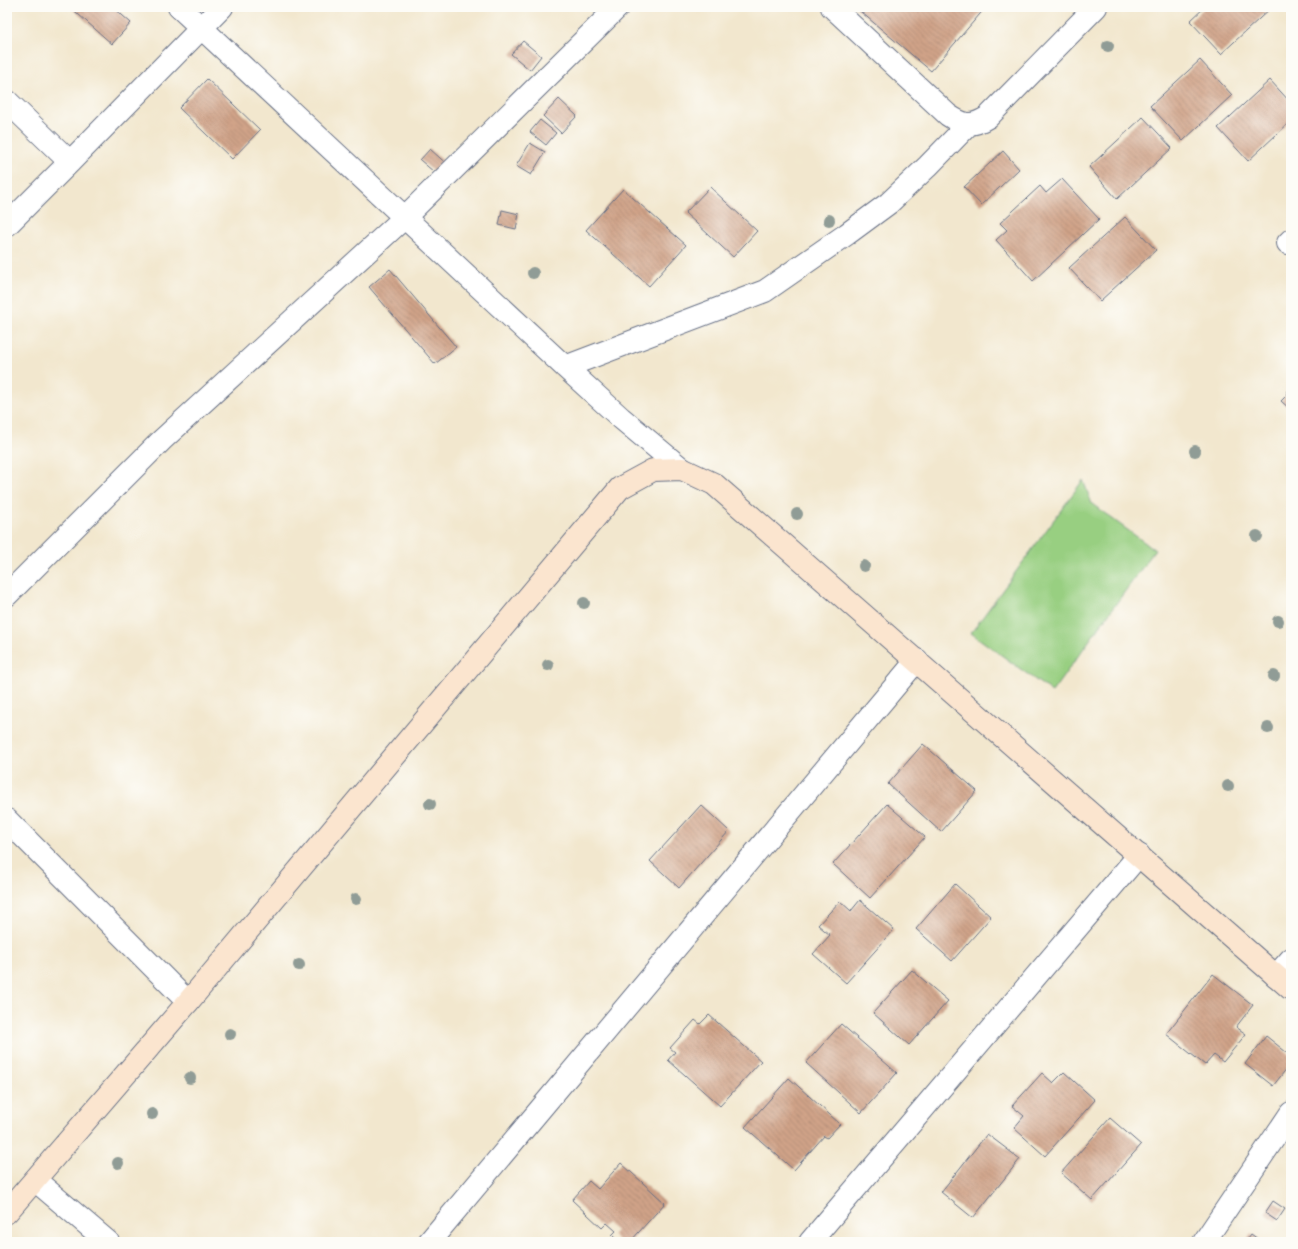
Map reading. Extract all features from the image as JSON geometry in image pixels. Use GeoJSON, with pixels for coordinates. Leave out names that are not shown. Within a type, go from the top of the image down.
{"type":"FeatureCollection","features":[{"type":"Feature","properties":{"kind":"street"},"geometry":{"type":"LineString","coordinates":[[179,7],[404,218],[621,418],[682,469],[714,484],[917,660],[1283,982],[1291,959]]}},
{"type":"Feature","properties":{"kind":"street"},"geometry":{"type":"LineString","coordinates":[[7,225],[222,7]]}},
{"type":"Feature","properties":{"kind":"street"},"geometry":{"type":"LineString","coordinates":[[7,595],[162,440],[404,218],[618,7]]}},
{"type":"Feature","properties":{"kind":"street"},"geometry":{"type":"LineString","coordinates":[[832,7],[948,115],[956,121],[968,125],[978,123],[988,117],[1096,7]]}},
{"type":"Feature","properties":{"kind":"street"},"geometry":{"type":"LineString","coordinates":[[7,101],[70,162]]}},
{"type":"Feature","properties":{"kind":"street"},"geometry":{"type":"LineString","coordinates":[[565,367],[765,291],[889,203],[968,125]]}},
{"type":"Feature","properties":{"kind":"street"},"geometry":{"type":"LineString","coordinates":[[7,1212],[188,1002],[620,488],[653,470],[682,469]]}},
{"type":"Feature","properties":{"kind":"street"},"geometry":{"type":"LineString","coordinates":[[429,1242],[917,660]]}},
{"type":"Feature","properties":{"kind":"street"},"geometry":{"type":"LineString","coordinates":[[7,820],[188,1002]]}},
{"type":"Feature","properties":{"kind":"street"},"geometry":{"type":"LineString","coordinates":[[810,1242],[1139,855]]}},
{"type":"Feature","properties":{"kind":"street"},"geometry":{"type":"LineString","coordinates":[[1204,1242],[1291,1113]]}},
{"type":"Feature","properties":{"kind":"street"},"geometry":{"type":"LineString","coordinates":[[35,1180],[108,1242]]}},
{"type":"Feature","properties":{"kind":"green space"},"geometry":{"type":"Polygon","coordinates":[[[1083,480],[1092,504],[1155,550],[1052,692],[971,633],[1083,480]]]}},
{"type":"Feature","properties":{"kind":"building"},"geometry":{"type":"Polygon","coordinates":[[[70,7],[113,7],[131,23],[112,44],[70,7]]]}},
{"type":"Feature","properties":{"kind":"building"},"geometry":{"type":"Polygon","coordinates":[[[855,7],[986,7],[931,71],[855,7]]]}},
{"type":"Feature","properties":{"kind":"building"},"geometry":{"type":"Polygon","coordinates":[[[1205,7],[1272,7],[1221,54],[1190,21],[1205,7]]]}},
{"type":"Feature","properties":{"kind":"building"},"geometry":{"type":"Polygon","coordinates":[[[523,41],[541,56],[530,70],[511,54],[523,41]]]}},
{"type":"Feature","properties":{"kind":"building"},"geometry":{"type":"Polygon","coordinates":[[[1200,60],[1232,95],[1183,141],[1150,106],[1200,60]]]}},
{"type":"Feature","properties":{"kind":"building"},"geometry":{"type":"Polygon","coordinates":[[[207,79],[260,130],[232,159],[179,108],[207,79]]]}},
{"type":"Feature","properties":{"kind":"building"},"geometry":{"type":"Polygon","coordinates":[[[1270,80],[1291,103],[1291,121],[1248,161],[1218,128],[1270,80]]]}},
{"type":"Feature","properties":{"kind":"building"},"geometry":{"type":"Polygon","coordinates":[[[559,99],[577,116],[561,133],[543,116],[559,99]]]}},
{"type":"Feature","properties":{"kind":"building"},"geometry":{"type":"Polygon","coordinates":[[[1143,117],[1172,148],[1117,199],[1089,167],[1143,117]]]}},
{"type":"Feature","properties":{"kind":"building"},"geometry":{"type":"Polygon","coordinates":[[[540,120],[556,133],[546,145],[530,132],[540,120]]]}},
{"type":"Feature","properties":{"kind":"building"},"geometry":{"type":"Polygon","coordinates":[[[530,143],[545,152],[531,175],[516,166],[530,143]]]}},
{"type":"Feature","properties":{"kind":"building"},"geometry":{"type":"Polygon","coordinates":[[[430,149],[450,167],[441,178],[420,160],[430,149]]]}},
{"type":"Feature","properties":{"kind":"building"},"geometry":{"type":"Polygon","coordinates":[[[1003,151],[1019,169],[981,205],[964,187],[1003,151]]]}},
{"type":"Feature","properties":{"kind":"building"},"geometry":{"type":"Polygon","coordinates":[[[1062,179],[1099,219],[1033,281],[996,240],[1007,230],[1000,223],[1040,186],[1046,193],[1062,179]]]}},
{"type":"Feature","properties":{"kind":"building"},"geometry":{"type":"Polygon","coordinates":[[[710,187],[757,231],[733,257],[685,213],[710,187]]]}},
{"type":"Feature","properties":{"kind":"building"},"geometry":{"type":"Polygon","coordinates":[[[623,189],[686,245],[649,286],[586,230],[623,189]]]}},
{"type":"Feature","properties":{"kind":"building"},"geometry":{"type":"Polygon","coordinates":[[[502,210],[519,214],[516,229],[499,225],[502,210]]]}},
{"type":"Feature","properties":{"kind":"building"},"geometry":{"type":"Polygon","coordinates":[[[1125,217],[1156,250],[1100,301],[1069,268],[1125,217]]]}},
{"type":"Feature","properties":{"kind":"building"},"geometry":{"type":"Polygon","coordinates":[[[390,269],[456,347],[435,364],[369,287],[390,269]]]}},
{"type":"Feature","properties":{"kind":"building"},"geometry":{"type":"Polygon","coordinates":[[[1291,387],[1291,410],[1281,401],[1288,394],[1286,392],[1291,387]]]}},
{"type":"Feature","properties":{"kind":"building"},"geometry":{"type":"Polygon","coordinates":[[[923,744],[977,791],[941,832],[888,784],[923,744]]]}},
{"type":"Feature","properties":{"kind":"building"},"geometry":{"type":"Polygon","coordinates":[[[887,804],[925,837],[870,898],[833,864],[887,804]]]}},
{"type":"Feature","properties":{"kind":"building"},"geometry":{"type":"Polygon","coordinates":[[[701,805],[729,831],[679,888],[650,861],[701,805]]]}},
{"type":"Feature","properties":{"kind":"building"},"geometry":{"type":"Polygon","coordinates":[[[955,884],[991,917],[952,961],[916,929],[955,884]]]}},
{"type":"Feature","properties":{"kind":"building"},"geometry":{"type":"Polygon","coordinates":[[[860,900],[894,930],[846,983],[813,954],[830,935],[818,925],[840,901],[851,911],[860,900]]]}},
{"type":"Feature","properties":{"kind":"building"},"geometry":{"type":"Polygon","coordinates":[[[912,970],[948,1001],[909,1045],[873,1013],[912,970]]]}},
{"type":"Feature","properties":{"kind":"building"},"geometry":{"type":"Polygon","coordinates":[[[1213,974],[1253,1005],[1236,1027],[1246,1034],[1223,1062],[1214,1055],[1205,1065],[1166,1034],[1213,974]]]}},
{"type":"Feature","properties":{"kind":"building"},"geometry":{"type":"Polygon","coordinates":[[[709,1015],[761,1061],[720,1106],[668,1060],[675,1052],[670,1048],[695,1020],[700,1024],[709,1015]]]}},
{"type":"Feature","properties":{"kind":"building"},"geometry":{"type":"Polygon","coordinates":[[[841,1024],[897,1073],[861,1113],[806,1063],[841,1024]]]}},
{"type":"Feature","properties":{"kind":"building"},"geometry":{"type":"Polygon","coordinates":[[[1266,1036],[1291,1056],[1291,1063],[1273,1086],[1245,1064],[1266,1036]]]}},
{"type":"Feature","properties":{"kind":"building"},"geometry":{"type":"Polygon","coordinates":[[[1064,1072],[1095,1100],[1045,1156],[1014,1128],[1024,1116],[1012,1106],[1042,1073],[1053,1083],[1064,1072]]]}},
{"type":"Feature","properties":{"kind":"building"},"geometry":{"type":"Polygon","coordinates":[[[789,1078],[840,1124],[827,1138],[824,1136],[794,1170],[745,1127],[789,1078]]]}},
{"type":"Feature","properties":{"kind":"building"},"geometry":{"type":"Polygon","coordinates":[[[1110,1118],[1141,1145],[1092,1200],[1061,1173],[1110,1118]]]}},
{"type":"Feature","properties":{"kind":"building"},"geometry":{"type":"Polygon","coordinates":[[[987,1134],[1020,1159],[973,1218],[941,1192],[987,1134]]]}},
{"type":"Feature","properties":{"kind":"building"},"geometry":{"type":"Polygon","coordinates":[[[621,1163],[665,1203],[630,1242],[619,1242],[612,1235],[616,1231],[607,1223],[602,1228],[572,1200],[589,1181],[598,1189],[621,1163]]]}},
{"type":"Feature","properties":{"kind":"building"},"geometry":{"type":"Polygon","coordinates":[[[1273,1201],[1285,1209],[1277,1221],[1265,1213],[1273,1201]]]}},
{"type":"Feature","properties":{"kind":"building"},"geometry":{"type":"Polygon","coordinates":[[[1251,1234],[1262,1242],[1245,1242],[1251,1234]]]}}]}
